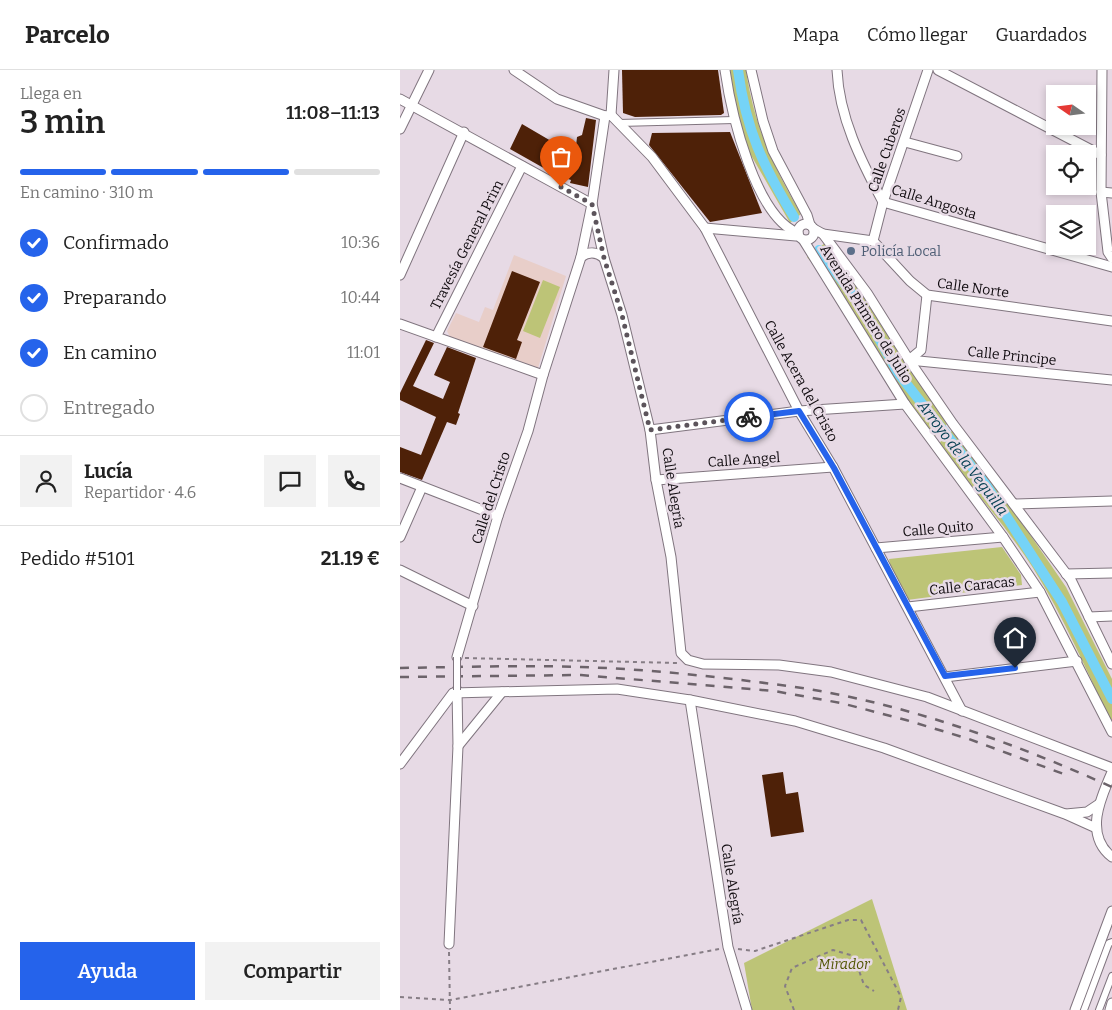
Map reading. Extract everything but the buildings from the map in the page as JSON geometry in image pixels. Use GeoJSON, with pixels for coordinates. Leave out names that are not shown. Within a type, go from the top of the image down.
{"type":"FeatureCollection","features":[{"type":"Feature","properties":{"kind":"street"},"geometry":{"type":"LineString","coordinates":[[400,129],[430,70]]}},
{"type":"Feature","properties":{"kind":"street"},"geometry":{"type":"LineString","coordinates":[[514,70],[557,99],[608,116]]}},
{"type":"Feature","properties":{"kind":"street","name":"Calle del Cristo"},"geometry":{"type":"LineString","coordinates":[[449,944],[458,746],[457,658],[498,516],[528,430],[543,375],[581,256],[608,116],[614,70]]}},
{"type":"Feature","properties":{"kind":"street","name":"Avenida Primero de Julio"},"geometry":{"type":"LineString","coordinates":[[725,70],[734,120],[747,160],[766,200],[786,228],[800,236],[905,404],[1003,536],[1040,592],[1112,732]]}},
{"type":"Feature","properties":{"kind":"street"},"geometry":{"type":"LineString","coordinates":[[704,228],[800,236],[811,239],[812,227],[807,215],[773,151],[763,121],[751,70]]}},
{"type":"Feature","properties":{"kind":"street","name":"Calle Angosta"},"geometry":{"type":"LineString","coordinates":[[837,70],[838,92],[847,123],[867,173],[883,202],[1112,267]]}},
{"type":"Feature","properties":{"kind":"street","name":"Calle Cuberos"},"geometry":{"type":"LineString","coordinates":[[873,240],[883,202],[928,70]]}},
{"type":"Feature","properties":{"kind":"street"},"geometry":{"type":"LineString","coordinates":[[938,70],[1101,155]]}},
{"type":"Feature","properties":{"kind":"street"},"geometry":{"type":"LineString","coordinates":[[1102,70],[1101,192],[1108,252],[1112,258]]}},
{"type":"Feature","properties":{"kind":"street"},"geometry":{"type":"LineString","coordinates":[[400,99],[413,104],[592,204]]}},
{"type":"Feature","properties":{"kind":"street","name":"Calle Acera del Cristo"},"geometry":{"type":"LineString","coordinates":[[608,116],[618,123],[652,157],[704,228],[799,411],[834,468],[962,711]]}},
{"type":"Feature","properties":{"kind":"street"},"geometry":{"type":"LineString","coordinates":[[618,123],[734,120]]}},
{"type":"Feature","properties":{"kind":"street"},"geometry":{"type":"LineString","coordinates":[[400,275],[464,132]]}},
{"type":"Feature","properties":{"kind":"street"},"geometry":{"type":"LineString","coordinates":[[905,142],[957,156]]}},
{"type":"Feature","properties":{"kind":"street","name":"Travesía General Prim"},"geometry":{"type":"LineString","coordinates":[[436,337],[522,166]]}},
{"type":"Feature","properties":{"kind":"street"},"geometry":{"type":"LineString","coordinates":[[1101,192],[1112,194]]}},
{"type":"Feature","properties":{"kind":"street","name":"Calle Alegría"},"geometry":{"type":"LineString","coordinates":[[592,204],[604,258],[622,315],[650,430],[656,480],[671,557],[681,652],[686,662]]}},
{"type":"Feature","properties":{"kind":"street"},"geometry":{"type":"LineString","coordinates":[[800,236],[802,226],[812,227]]}},
{"type":"Feature","properties":{"kind":"street","name":"Avenida Primero de Julio"},"geometry":{"type":"LineString","coordinates":[[812,227],[823,234],[867,293],[909,360],[953,424],[1066,574],[1111,660]]}},
{"type":"Feature","properties":{"kind":"street"},"geometry":{"type":"LineString","coordinates":[[823,234],[873,240]]}},
{"type":"Feature","properties":{"kind":"street","name":"Calle Norte"},"geometry":{"type":"LineString","coordinates":[[873,240],[910,281],[927,295],[1112,321]]}},
{"type":"Feature","properties":{"kind":"street"},"geometry":{"type":"LineString","coordinates":[[581,256],[586,253],[599,254],[604,258]]}},
{"type":"Feature","properties":{"kind":"street"},"geometry":{"type":"LineString","coordinates":[[909,360],[921,350],[927,295]]}},
{"type":"Feature","properties":{"kind":"street"},"geometry":{"type":"LineString","coordinates":[[400,324],[543,375]]}},
{"type":"Feature","properties":{"kind":"street","name":"Calle Principe"},"geometry":{"type":"LineString","coordinates":[[909,360],[1112,380]]}},
{"type":"Feature","properties":{"kind":"street"},"geometry":{"type":"LineString","coordinates":[[650,430],[799,411],[905,404]]}},
{"type":"Feature","properties":{"kind":"street","name":"Calle Angel"},"geometry":{"type":"LineString","coordinates":[[656,480],[834,468]]}},
{"type":"Feature","properties":{"kind":"street"},"geometry":{"type":"LineString","coordinates":[[400,478],[498,516]]}},
{"type":"Feature","properties":{"kind":"street"},"geometry":{"type":"LineString","coordinates":[[400,537],[422,487]]}},
{"type":"Feature","properties":{"kind":"street"},"geometry":{"type":"LineString","coordinates":[[1014,504],[1112,501]]}},
{"type":"Feature","properties":{"kind":"street","name":"Calle Quito"},"geometry":{"type":"LineString","coordinates":[[876,548],[1003,536]]}},
{"type":"Feature","properties":{"kind":"street"},"geometry":{"type":"LineString","coordinates":[[400,570],[473,606]]}},
{"type":"Feature","properties":{"kind":"street"},"geometry":{"type":"LineString","coordinates":[[1066,574],[1112,573]]}},
{"type":"Feature","properties":{"kind":"street","name":"Calle Caracas"},"geometry":{"type":"LineString","coordinates":[[908,607],[1040,592]]}},
{"type":"Feature","properties":{"kind":"street"},"geometry":{"type":"LineString","coordinates":[[1089,617],[1112,616]]}},
{"type":"Feature","properties":{"kind":"street"},"geometry":{"type":"LineString","coordinates":[[945,676],[1077,661]]}},
{"type":"Feature","properties":{"kind":"street"},"geometry":{"type":"LineString","coordinates":[[686,662],[779,665],[831,672],[927,697],[1112,768]]}},
{"type":"Feature","properties":{"kind":"street"},"geometry":{"type":"LineString","coordinates":[[400,764],[452,693],[617,689],[690,700],[795,721],[884,748],[1066,814],[1096,828]]}},
{"type":"Feature","properties":{"kind":"street"},"geometry":{"type":"LineString","coordinates":[[458,746],[502,692]]}},
{"type":"Feature","properties":{"kind":"street","name":"Calle Alegría"},"geometry":{"type":"LineString","coordinates":[[690,700],[728,947],[747,1010]]}},
{"type":"Feature","properties":{"kind":"street"},"geometry":{"type":"LineString","coordinates":[[1112,772],[1099,804],[1096,828],[1098,842],[1112,857]]}},
{"type":"Feature","properties":{"kind":"street"},"geometry":{"type":"LineString","coordinates":[[1066,814],[1087,812],[1099,804]]}},
{"type":"Feature","properties":{"kind":"street"},"geometry":{"type":"LineString","coordinates":[[1075,1010],[1111,914]]}},
{"type":"Feature","properties":{"kind":"street"},"geometry":{"type":"LineString","coordinates":[[1084,1010],[1109,944],[1112,942]]}},
{"type":"Feature","properties":{"kind":"street"},"geometry":{"type":"LineString","coordinates":[[1099,1010],[1112,976]]}},
{"type":"Feature","properties":{"kind":"street"},"geometry":{"type":"LineString","coordinates":[[1110,1010],[1112,1003]]}},
{"type":"Feature","properties":{"kind":"path"},"geometry":{"type":"LineString","coordinates":[[457,658],[686,662]]}},
{"type":"Feature","properties":{"kind":"path"},"geometry":{"type":"LineString","coordinates":[[400,997],[450,1000],[728,947],[755,951],[848,920],[861,920],[901,997],[898,1010]]}},
{"type":"Feature","properties":{"kind":"path"},"geometry":{"type":"LineString","coordinates":[[449,944],[450,1010]]}},
{"type":"Feature","properties":{"kind":"path"},"geometry":{"type":"LineString","coordinates":[[794,1010],[785,986],[792,968],[833,950],[854,956],[864,985],[874,991]]}},
{"type":"Feature","properties":{"kind":"shaded area"},"geometry":{"type":"Polygon","coordinates":[[[514,255],[566,276],[538,368],[450,337],[447,331],[456,313],[479,322],[485,307],[493,310],[514,255]]]}},
{"type":"Feature","properties":{"kind":"green space"},"geometry":{"type":"Polygon","coordinates":[[[729,70],[746,70],[754,109],[766,145],[801,214],[790,223],[748,150],[737,119],[729,70]]]}},
{"type":"Feature","properties":{"kind":"green space"},"geometry":{"type":"Polygon","coordinates":[[[825,243],[857,287],[916,378],[948,423],[934,437],[895,382],[841,299],[807,257],[825,243]]]}},
{"type":"Feature","properties":{"kind":"green space"},"geometry":{"type":"Polygon","coordinates":[[[543,280],[560,287],[540,338],[523,331],[543,280]]]}},
{"type":"Feature","properties":{"kind":"green space"},"geometry":{"type":"Polygon","coordinates":[[[956,427],[1066,587],[1112,679],[1112,724],[1065,625],[1033,568],[987,505],[936,446],[956,427]]]}},
{"type":"Feature","properties":{"kind":"green space"},"geometry":{"type":"Polygon","coordinates":[[[1002,547],[1021,575],[1022,585],[907,600],[891,570],[889,559],[1002,547]]]}},
{"type":"Feature","properties":{"kind":"green space","name":"Mirador"},"geometry":{"type":"Polygon","coordinates":[[[872,899],[907,1010],[752,1010],[744,963],[872,899]]]}},
{"type":"Feature","properties":{"kind":"waterway","name":"Arroyo de la Veguilla"},"geometry":{"type":"LineString","coordinates":[[738,70],[741,91],[757,147],[773,181],[794,217]]}},
{"type":"Feature","properties":{"kind":"waterway","name":"Arroyo de la Veguilla"},"geometry":{"type":"LineString","coordinates":[[819,250],[862,307],[898,373],[986,485],[1062,602],[1112,699]]}},
{"type":"Feature","properties":{"kind":"railway"},"geometry":{"type":"LineString","coordinates":[[400,668],[513,666],[605,668],[653,671],[817,690],[903,710],[989,737],[1072,769],[1112,787]]}},
{"type":"Feature","properties":{"kind":"railway"},"geometry":{"type":"LineString","coordinates":[[400,677],[581,675],[774,691],[841,703],[906,720],[969,739],[1069,776]]}},
{"type":"Feature","properties":{"kind":"way so far"},"geometry":{"type":"LineString","coordinates":[[561,187],[592,204],[604,258],[622,315],[650,430],[749,417]]}},
{"type":"Feature","properties":{"kind":"place","name":"Policía Local"},"geometry":{"type":"Point","coordinates":[851,251]}},
{"type":"Feature","properties":{"kind":"route"},"geometry":{"type":"LineString","coordinates":[[749,417],[799,411],[834,468],[945,676],[1015,668]]}}]}
